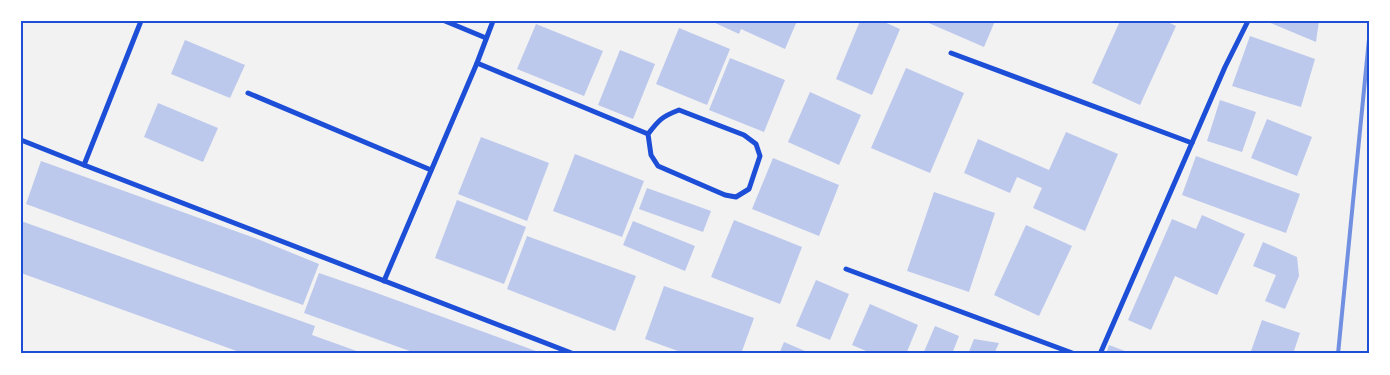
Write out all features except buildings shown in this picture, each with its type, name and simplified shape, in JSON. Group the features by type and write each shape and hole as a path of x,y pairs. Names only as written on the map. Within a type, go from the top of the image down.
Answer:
{"street":[{"path":"84,166 141,21"},
{"path":"445,21 486,38"},
{"path":"384,281 493,21"},
{"path":"1100,354 1192,143 1248,21"},
{"path":"951,53 1192,143"},
{"path":"477,63 648,134"},
{"path":"248,93 431,170"},
{"path":"679,110 744,135 756,144 760,156 749,188 736,197 726,195 658,166 651,155 648,134 659,120 679,110"},
{"path":"21,140 84,166 574,354"},
{"path":"846,270 1075,354"}],"railway":[{"path":"1338,354 1369,39"}]}
